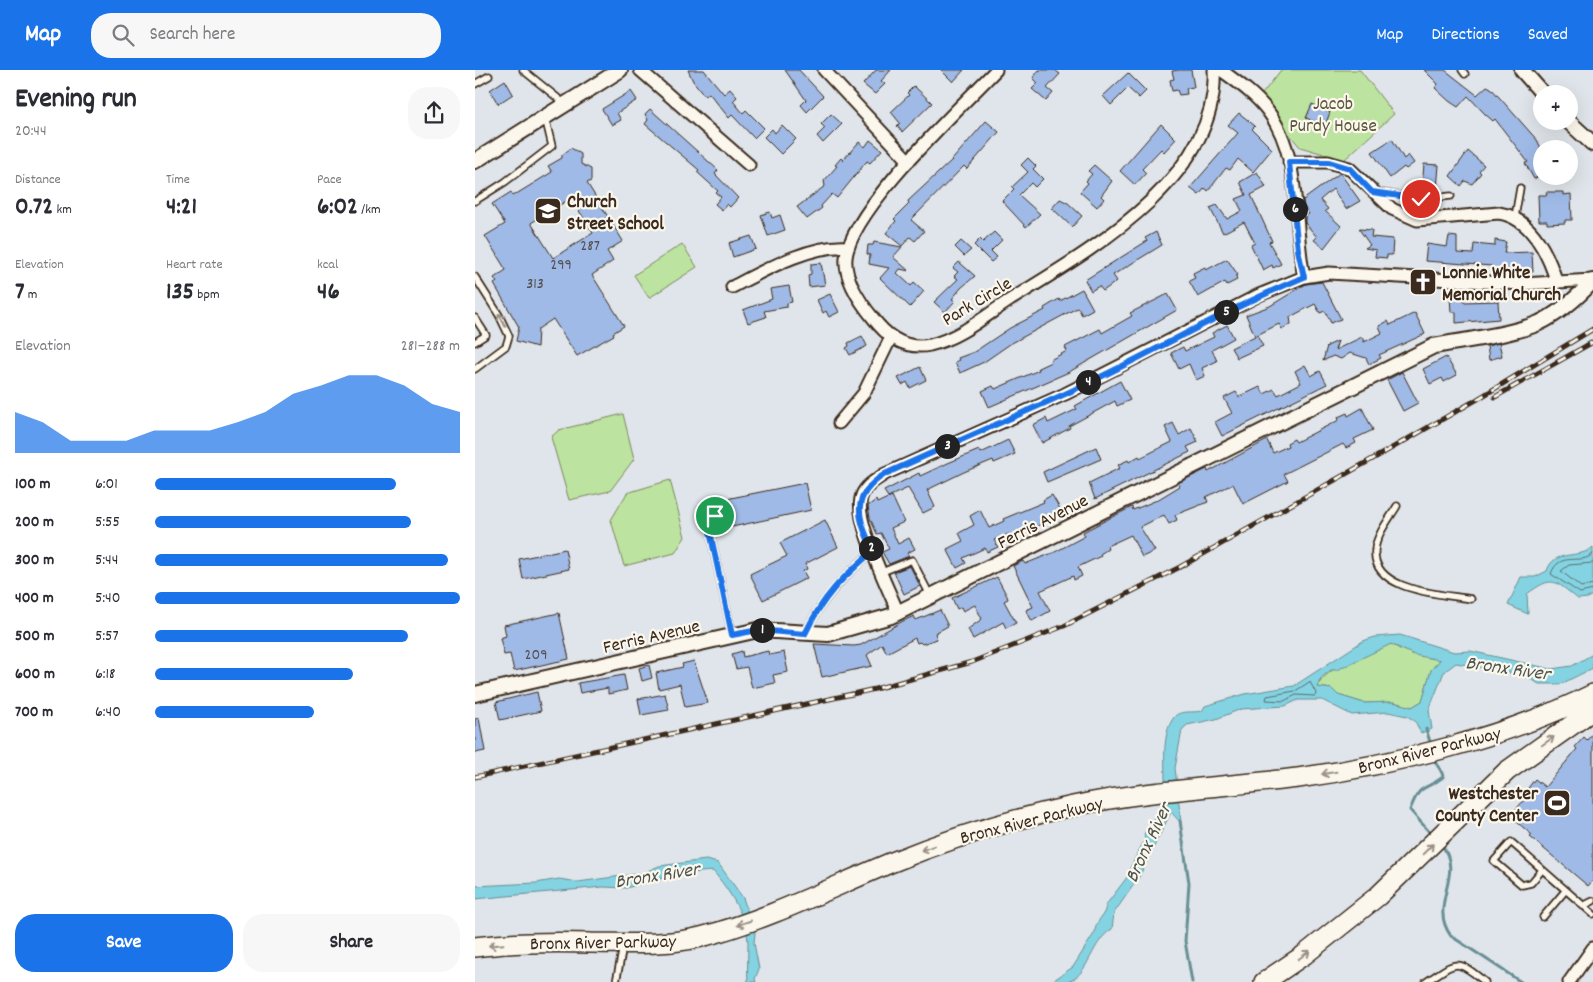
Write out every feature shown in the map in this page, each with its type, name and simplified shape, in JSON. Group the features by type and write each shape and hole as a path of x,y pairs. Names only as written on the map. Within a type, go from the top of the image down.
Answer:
{"highway":[{"name":"Bronx River Parkway","path":"475,947 532,943 672,942 718,932 769,914 893,862 963,836 1073,806 1145,794 1317,775 1391,761 1518,726 1593,694"},
{"name":"Bronx River Parkway","path":"1264,982 1312,949 1378,896 1507,771 1593,710"}],"street":[{"path":"475,161 620,70"},
{"path":"640,70 749,166"},
{"path":"824,70 909,160"},
{"name":"Park Circle","path":"996,70 909,160 855,228 848,247 845,260 847,272 858,299 881,329 897,342 916,346 931,344 956,336 1058,270 1128,222 1153,201 1175,175 1201,135 1215,90 1214,70"},
{"path":"1221,70 1250,93 1267,111 1282,135 1288,149 1298,250 1304,277"},
{"path":"1522,70 1535,85"},
{"path":"1578,130 1593,144"},
{"path":"1289,162 1329,162 1349,168 1392,209 1417,220 1499,212 1515,217 1527,227 1543,249 1550,261 1557,283"},
{"path":"732,287 764,271 815,251 835,246 848,247"},
{"path":"898,612 873,551 859,508 862,495 868,487 885,474 1065,394 1259,295 1304,277 1329,273 1523,284 1593,280"},
{"name":"Ferris Avenue","path":"475,694 758,630 805,634 838,633 898,612 1434,346 1524,328 1540,322 1571,302 1593,280"},
{"path":"839,423 864,393 891,337"},
{"path":"1569,982 1593,948"}],"lane":[{"path":"523,70 565,104"},
{"path":"475,84 489,76"},
{"path":"475,201 505,182 553,146 545,117"},
{"path":"1515,217 1520,188"},
{"path":"1372,192 1421,199 1451,196"},
{"path":"475,369 506,346 509,336 499,315 476,280"},
{"path":"475,318 486,335 475,342"},
{"path":"1397,506 1375,550 1377,562 1383,574 1402,586 1471,599"},
{"path":"725,514 715,516 709,527 732,635"},
{"path":"805,634 817,608 843,577 873,551"},
{"path":"882,572 912,560 931,597"},
{"path":"1542,870 1531,884 1522,885 1494,861 1511,842 1593,914"},
{"path":"1543,917 1565,891"},
{"path":"1583,906 1593,901"},
{"path":"616,982 623,943"},
{"path":"1426,982 1445,969 1458,964 1464,965 1485,982"}],"green space":[{"name":"Jacob Purdy House","path":"1281,70 1360,70 1394,114 1344,160 1300,147 1259,98"},
{"path":"682,244 697,267 649,298 634,275"},
{"path":"623,414 634,459 610,491 569,500 551,437 559,430"},
{"path":"670,480 685,537 675,553 624,566 611,520 627,493"},
{"path":"1391,644 1400,649 1440,660 1431,670 1422,701 1412,707 1393,702 1364,703 1338,695 1332,689 1317,687 1330,672 1349,660"}],"water":[{"path":"1593,547 1593,594 1588,598 1578,599 1558,584 1548,582 1527,594 1528,614 1508,605 1521,577 1535,577 1547,571 1555,559 1588,551"},
{"name":"Bronx River","path":"1400,635 1454,652 1470,651 1551,669 1572,666 1593,654 1593,668 1561,684 1539,684 1529,678 1506,672 1456,663 1444,672 1429,710 1432,729 1421,733 1415,721 1407,716 1388,712 1352,715 1322,700 1298,700 1285,706 1241,709 1216,719 1187,725 1182,730 1175,768 1181,823 1171,812 1139,877 1114,913 1112,929 1100,941 1082,971 1070,981 1051,982 1073,967 1095,932 1095,928 1106,909 1106,905 1128,876 1129,870 1145,839 1144,834 1161,809 1165,790 1165,745 1170,724 1175,716 1184,712 1202,711 1205,706 1245,694 1294,686 1363,641 1375,637","holes":["1391,644 1414,655 1440,660 1431,670 1422,701 1412,707 1393,702 1364,703 1338,695 1332,689 1317,687 1321,678 1331,670 1337,670"]},
{"name":"Bronx River","path":"706,860 718,863 743,898 755,933 754,943 759,969 755,979 756,982 748,982 747,933 741,914 731,895 713,871 678,874 626,888 603,887 475,899 475,886 536,883 559,879 578,882 643,873 659,866"}],"building":[{"path":"688,70 704,70 724,94 730,89 737,97 733,101 743,113 746,110 764,128 754,138 732,115 729,118 709,93 705,96 693,81"},
{"path":"785,70 799,70 823,96 807,112 801,105 806,100"},
{"path":"876,70 891,70 881,81 885,84 875,94 863,84"},
{"path":"941,70 964,70 953,82"},
{"path":"1039,70 1055,70 1060,74 1047,88 1053,93 1046,101 1032,89 1038,83 1033,78"},
{"path":"1191,70 1194,87 1186,88 1187,94 1179,95 1177,90 1172,91 1170,80 1174,79 1172,71"},
{"path":"1424,70 1445,70 1477,95 1487,86 1491,88 1537,140 1533,140 1533,177 1525,163 1528,162 1495,119 1493,121 1468,96 1458,107 1435,88 1438,84"},
{"path":"1128,73 1146,91 1139,98 1128,88 1111,105 1103,96"},
{"path":"505,80 513,94 498,104 490,90"},
{"path":"914,86 932,103 902,132 897,126 900,123 891,112 909,95 907,93"},
{"path":"631,91 637,100 617,113 621,120 612,125 602,109"},
{"path":"1312,104 1330,112 1325,126 1306,118"},
{"path":"650,109 718,170 715,174 738,198 730,207 727,204 722,210 715,204 721,197 716,193 718,191 697,172 699,170 645,124 648,120 645,114"},
{"path":"1239,113 1255,126 1252,129 1272,149 1253,172 1238,159 1230,170 1226,168 1208,191 1205,188 1199,195 1190,188 1238,133 1228,125"},
{"path":"831,114 842,124 823,143 817,136 825,128 821,124"},
{"path":"986,121 999,132 967,169 964,166 911,220 924,231 915,241 910,237 902,246 886,233 896,221 894,219 909,204 908,201 952,160"},
{"path":"1161,124 1176,139 1164,152 1161,149 1142,169 1146,173 1135,185 1120,171"},
{"path":"782,125 796,139 781,154 764,137 772,129 775,133"},
{"path":"1392,139 1404,159 1408,155 1414,163 1406,169 1404,167 1390,178 1372,152"},
{"path":"870,140 882,150 870,163 867,161 837,198 832,194 821,206 822,208 807,219 797,207 825,186 824,181 837,166 835,165 841,158 843,160 859,142 865,147"},
{"path":"571,148 581,154 581,164 591,169 591,181 587,183 623,241 607,251 613,261 592,275 624,326 613,333 614,335 577,356 553,319 538,329 537,347 516,341 519,327 494,284 497,282 494,278 506,270 485,236 505,224 492,204 511,192 513,196 552,172 548,166 562,158 562,155","holes":["571,198 593,233 553,258 531,223"]},
{"path":"1468,151 1484,165 1479,171 1481,173 1472,184 1465,181 1461,186 1450,176"},
{"path":"1028,158 1036,166 1033,169 1043,179 1035,187 1031,183 1019,195 1040,214 1026,227 1002,201 1014,189 1012,187 1028,172 1021,165"},
{"path":"1424,164 1439,165 1437,190 1422,188"},
{"path":"1094,165 1112,181 1101,196 1104,199 1097,207 1080,192 1088,183 1086,181 1092,174 1088,171"},
{"path":"1257,172 1266,187 1251,195 1272,241 1269,242 1281,264 1273,268 1272,265 1263,270 1251,245 1255,243 1244,222 1223,233 1210,208 1217,205 1227,219 1242,211 1236,199 1246,195 1240,182"},
{"path":"1340,173 1360,201 1346,209 1333,189 1320,200 1328,209 1325,211 1341,226 1324,248 1314,240 1317,237 1305,223 1305,217 1309,214 1304,207 1303,200"},
{"path":"1546,192 1563,192 1563,195 1571,194 1572,220 1565,220 1565,223 1547,224 1547,221 1539,221 1538,195 1547,195"},
{"path":"1060,199 1068,203 1082,216 1072,227 1052,208"},
{"path":"770,212 772,218 780,215 785,230 768,236 761,215"},
{"path":"1359,229 1372,230 1371,237 1393,239 1392,255 1387,255 1387,258 1375,257 1376,250 1365,248 1370,245"},
{"path":"994,232 1002,240 991,251 997,257 991,262 974,245 980,239 983,242"},
{"path":"1156,232 1162,245 1113,275 1117,281 1103,291 1099,286 1091,291 1085,280 1147,241 1145,238"},
{"path":"751,236 756,249 733,257 729,243"},
{"path":"1449,236 1457,237 1457,253 1473,254 1474,244 1495,246 1495,240 1506,242 1504,253 1532,252 1533,272 1511,273 1491,270 1492,266 1425,261 1427,244 1447,247"},
{"path":"961,241 971,250 964,256 955,247"},
{"path":"874,242 902,247 893,257 909,271 900,269 897,273 911,286 914,282 924,291 910,307 880,278 889,268 869,264 868,245 873,245"},
{"path":"1227,259 1238,275 1236,276 1237,280 1227,285 1225,282 1198,297 1189,281 1195,278 1193,273 1205,267 1206,270"},
{"path":"959,262 975,276 961,288 952,299 955,301 945,312 934,302 958,279 954,276 958,272 953,268"},
{"path":"821,263 825,285 809,287 808,275 811,274 811,264"},
{"path":"1322,282 1341,319 1331,323 1325,311 1320,313 1315,304 1290,317 1291,324 1282,329 1279,324 1255,336 1246,315 1270,306 1306,284"},
{"path":"789,286 792,302 787,303 787,307 764,311 766,317 748,323 743,310 772,299 770,289"},
{"path":"1082,289 1093,309 1082,315 1078,308 1075,309 1010,344 984,362 960,373 955,362 959,360 958,358 974,352 1010,328 1045,310 1044,308 1059,299 1060,301"},
{"path":"830,294 839,312 829,317 826,311 823,313 817,300"},
{"path":"1168,294 1177,310 1069,372 989,407 982,391 993,386 995,389 1039,370 1038,368 1067,351 1065,347 1100,329 1102,333 1132,316 1130,313"},
{"path":"1450,297 1464,297 1464,302 1498,301 1499,319 1456,323 1456,312 1451,312"},
{"path":"1415,313 1425,334 1379,355 1381,358 1369,364 1366,358 1350,353 1341,359 1333,356 1323,361 1327,346 1338,341 1335,350 1362,337 1364,342 1382,333 1379,326 1388,321 1390,325"},
{"path":"1227,325 1234,338 1212,350 1217,361 1202,368 1205,376 1196,380 1189,364 1179,369 1171,353 1183,347 1185,351 1214,337 1212,333"},
{"path":"1257,335 1263,346 1237,358 1231,348"},
{"path":"862,336 867,346 850,355 846,348 849,346 848,343"},
{"path":"1499,343 1502,356 1489,360 1487,346"},
{"path":"1446,357 1457,375 1444,382 1442,378 1430,384 1423,369"},
{"path":"1305,365 1311,376 1320,371 1327,384 1222,436 1215,422 1232,413 1224,398 1236,392 1239,397 1260,387 1264,394 1274,389 1278,395 1301,383 1295,371"},
{"path":"920,367 926,380 910,388 907,382 902,385 898,378"},
{"path":"1402,372 1418,403 1403,411 1387,380"},
{"path":"1120,381 1130,400 1117,406 1115,401 1042,443 1033,425 1046,418 1048,423 1077,409 1075,406"},
{"path":"1362,408 1373,430 1354,439 1356,443 1346,448 1343,444 1284,474 1288,481 1243,504 1233,484 1206,497 1208,502 1175,515 1177,520 1169,524 1164,515 1140,527 1155,551 1142,557 1131,535 1107,546 1108,549 1100,554 1101,556 1078,567 1082,576 1074,580 1073,576 1040,591 1050,611 1032,621 1026,610 1033,607 1013,566 1023,561 1025,564 1055,552 1085,536 1083,532 1132,507 1133,510 1157,500 1180,486 1178,483 1207,469 1208,472 1267,440 1273,453 1288,446 1287,443 1294,439 1296,442 1339,420 1338,417 1347,413 1348,416"},
{"path":"1173,423 1179,435 1191,428 1198,442 1187,447 1190,452 1095,499 1089,483 1120,468 1118,465 1128,460 1129,462 1139,456 1140,458 1172,442 1165,427"},
{"path":"1008,440 1015,454 994,463 993,460 927,490 935,507 923,513 908,488 888,497 884,491 919,473 920,476 979,450 981,453"},
{"path":"1096,447 1101,459 1047,482 1043,472"},
{"path":"805,483 811,510 732,527 726,499"},
{"path":"1052,495 1063,514 1031,529 1030,527 1010,536 1009,534 994,540 998,547 987,552 985,548 963,558 966,563 957,568 947,549 963,541 959,533 974,525 970,516 980,510 989,528 1004,521 1003,519 1044,502 1043,500"},
{"path":"892,496 904,522 891,528 898,544 909,538 915,549 907,553 909,556 889,564 882,552 889,549 881,533 877,534 870,518 868,506 876,500 877,503"},
{"path":"825,520 838,547 805,564 807,569 803,571 807,578 763,600 750,574 787,556 780,543"},
{"path":"565,549 569,569 523,579 519,559"},
{"path":"910,566 920,586 904,594 894,572"},
{"path":"997,577 1008,599 1004,601 1016,623 1006,628 1003,622 973,639 968,629 982,619 975,605 963,611 961,607 957,609 952,598"},
{"path":"940,610 948,626 935,633 937,639 922,644 920,642 917,643 915,638 887,653 882,644 867,655 872,666 822,677 814,644 861,645 914,616 916,620"},
{"path":"559,613 569,659 514,671 510,654 504,655 500,638 506,636 504,625"},
{"path":"742,651 743,657 768,651 769,655 784,652 788,672 773,675 775,683 752,688 747,667 736,669 732,654"},
{"path":"694,661 708,703 685,707 680,684 659,689 656,673 683,667 682,664"},
{"path":"649,665 652,678 642,681 639,668"},
{"path":"624,675 627,690 608,694 608,688 580,693 578,683"},
{"path":"537,692 541,711 500,720 496,702"},
{"path":"665,694 669,710 641,715 638,699"},
{"path":"479,718 485,751 475,753 475,719"},
{"name":"Westchester County Center","path":"1593,733 1593,880 1588,886 1530,837 1532,835 1510,816 1532,791 1528,788 1535,779 1545,787 1577,749 1575,747 1584,737 1587,740"}],"waterway":[{"path":"1426,729 1431,745"},
{"path":"1432,835 1410,810 1420,791 1443,777 1434,756"},
{"name":"Bronx River","path":"1180,821 1189,883 1185,941 1192,982"},
{"path":"1441,844 1448,856 1450,867 1443,912 1445,924 1451,936 1521,982"}],"railway":[{"path":"475,777 875,689 972,662 1064,626 1180,567 1385,452 1476,400 1593,329"},
{"path":"1495,397 1593,342"}],"place":[{"name":"Church Street School","path":"548,211"},
{"name":"Lonnie White Memorial Church","path":"1423,282"},
{"name":"Westchester County Center","path":"1557,803"}],"route":[{"path":"715,516 709,527 732,635 758,630 805,634 817,608 843,577 873,551 866,535 859,508 862,495 871,483 885,474 996,423 1065,394 1259,295 1304,277 1298,250 1289,162 1329,162 1349,168 1372,192 1421,199"}]}
